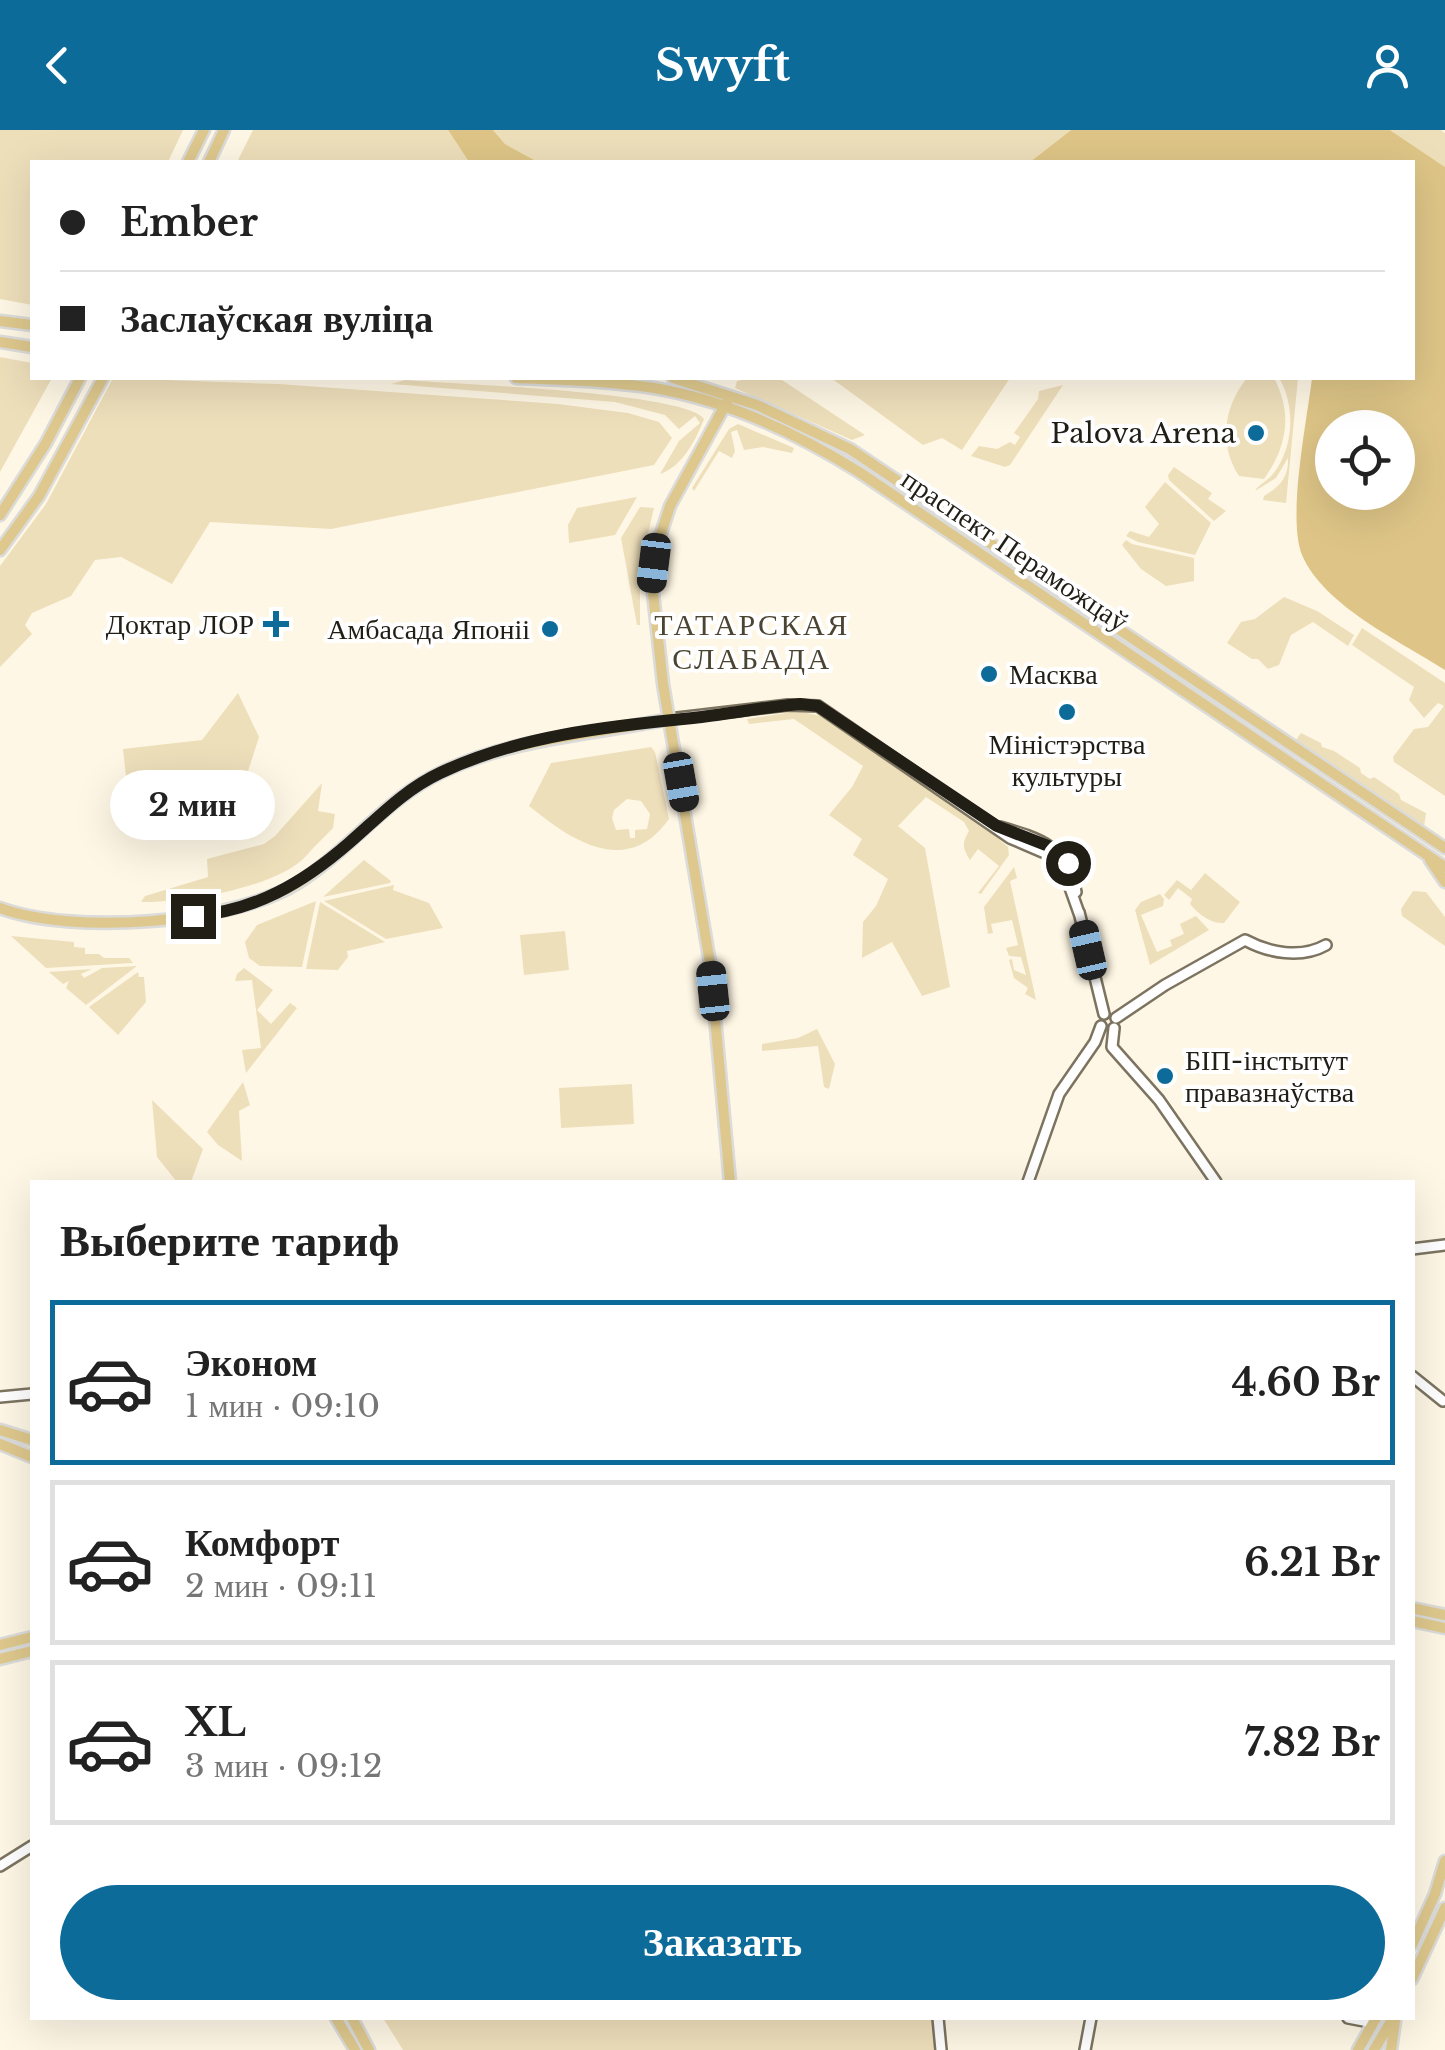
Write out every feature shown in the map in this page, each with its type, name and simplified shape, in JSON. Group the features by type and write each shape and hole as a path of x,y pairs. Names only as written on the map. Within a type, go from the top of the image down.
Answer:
{"main road":[{"path":"189,160 204,130"},
{"path":"209,160 224,130"},
{"path":"0,321 30,325"},
{"path":"0,342 30,348"},
{"path":"0,515 46,443 79,380"},
{"path":"0,550 40,496 102,380"},
{"name":"праспект Пераможцаў","path":"544,380 656,388 728,400 840,460 1445,867"},
{"name":"праспект Пераможцаў","path":"677,380 796,422 850,449 1238,712 1445,846"},
{"path":"728,400 677,490 654,563 652,606 706,932 730,1180"},
{"path":"0,908 83,924 234,911 296,884 398,798 459,764 543,739 669,719"},
{"path":"1424,851 1445,882"},
{"path":"0,1430 30,1439"},
{"path":"0,1444 30,1456"},
{"path":"1415,1609 1445,1615"},
{"path":"1415,1622 1445,1628"},
{"path":"0,1645 30,1638"},
{"path":"0,1659 30,1652"},
{"path":"1415,1939 1445,1861"},
{"path":"1415,1907 1444,1913 1415,1973"},
{"path":"337,2020 355,2050"},
{"path":"353,2020 369,2050"},
{"path":"1358,2050 1375,2020"},
{"path":"1374,2050 1393,2020"},
{"path":"1391,2050 1394,2020"}],"street":[{"path":"669,719 800,704 818,706 997,826 1060,852 1071,870 1104,1014 1093,1046 1059,1094 1029,1180"},
{"path":"1101,1026 1108,1030 1165,985 1245,940 1280,952 1317,950 1326,945"},
{"path":"1104,1014 1112,1014 1115,1023 1112,1047"},
{"path":"1093,1046 1100,1043 1112,1047 1159,1100 1215,1180"},
{"path":"1415,1249 1445,1245"},
{"path":"1415,1378 1443,1401"},
{"path":"0,1397 30,1394"},
{"path":"0,1866 30,1847"},
{"path":"938,2020 941,2050"},
{"path":"1085,2050 1091,2020"}],"shaded area":[{"path":"0,130 183,130 169,160 30,160 30,305 0,299"},
{"path":"253,130 448,130 468,160 238,160"},
{"path":"448,130 493,130 505,144 534,160 468,160"},
{"path":"493,130 1071,130 1033,160 534,160 505,144"},
{"path":"1071,130 1390,130 1445,167 1445,670 1365,621 1327,590 1302,555 1297,518 1312,380 1415,380 1415,160 1033,160"},
{"path":"1390,130 1441,130 1445,133 1445,167"},
{"path":"0,357 30,363 30,380 51,380 0,472"},
{"path":"112,380 278,384 558,404 628,413 659,422 672,438 654,465 331,529 210,522 172,584 121,557 95,560 71,596 32,613 25,625 32,634 0,667 0,566 46,504"},
{"path":"405,380 613,396 688,410 704,419 681,459 660,474 679,441 700,423 695,416 679,429 665,415 615,402 391,384"},
{"path":"782,380 865,435 852,440 735,388 737,381"},
{"path":"834,380 1009,380 962,450 942,438 923,445"},
{"name":"Palova Arena","path":"1246,380 1275,380 1284,404 1282,442 1264,479 1239,476 1228,451 1226,426"},
{"path":"1280,380 1298,380 1286,503 1263,500 1282,480 1288,458 1276,478 1255,491 1272,475 1285,453 1290,414"},
{"path":"1063,385 1010,465 1005,467 971,456 979,446 997,449 1010,442 1015,445 1020,437 1014,433 1038,399 1039,391"},
{"path":"738,424 794,448 792,453 763,447 744,450 737,430 731,432 735,451 732,458 719,451 694,491 692,488 729,429"},
{"path":"1174,467 1212,493 1208,499 1226,511 1214,521 1169,480"},
{"path":"1165,482 1211,523 1195,555 1126,536 1130,531 1149,537 1159,524 1145,507"},
{"path":"637,497 615,535 569,543 568,525 577,508"},
{"path":"640,507 654,508 640,568 637,625 621,538"},
{"path":"1126,540 1194,558 1194,581 1166,586 1141,569 1122,545"},
{"path":"1284,597 1317,611 1354,635 1348,646 1313,622 1291,635 1279,665 1268,669 1258,659 1227,643 1241,622 1255,619"},
{"path":"1362,628 1445,683 1445,796 1394,762 1393,757 1414,729 1428,727 1444,706 1438,703 1424,718 1409,700 1414,687 1352,645"},
{"path":"238,693 259,737 243,787 153,800 126,777 123,749 202,740"},
{"path":"798,711 821,716 1008,847 1009,855 981,894 978,893 999,866 978,849 970,860 964,848 969,831 964,822 926,797 898,826 925,848 950,987 922,996 892,942 862,958 863,922 876,906 888,879 853,855 862,839 829,815 863,766 794,719 749,724 747,719"},
{"path":"1301,733 1426,813 1424,827 1296,740"},
{"path":"651,747 669,819 653,837 635,847 599,848 581,841 529,806 551,763","holes":["627,799 641,801 650,814 647,829 635,830 635,838 630,838 629,829 616,830 614,810"]},
{"path":"322,783 318,811 335,814 333,828 293,867 229,891 141,902 145,896 208,877 207,859 264,844"},
{"path":"364,860 390,883 323,897"},
{"path":"1014,867 1017,878 1010,881 1036,1000 1025,994 1028,988 1014,978 1009,960 1012,959 1014,970 1026,975 1021,957 1009,956 1006,948 1018,945 1012,920 991,924 993,933 988,934 984,907"},
{"path":"1205,873 1240,902 1224,923 1201,915 1190,904 1192,899 1178,888 1169,900 1164,895 1177,880 1191,890"},
{"path":"394,885 393,890 429,903 443,928 386,939 324,901"},
{"path":"1413,891 1426,892 1445,917 1445,946 1402,916 1401,909"},
{"path":"1160,894 1163,906 1141,915 1157,952 1172,946 1170,940 1184,934 1180,924 1196,916 1209,930 1150,965 1135,910 1141,902"},
{"path":"316,901 302,967 260,966 249,958 245,942 257,925"},
{"path":"320,902 385,942 347,951 348,957 338,970 306,969"},
{"path":"565,931 569,970 524,975 520,935"},
{"path":"11,936 74,942 74,947 85,948 85,954 129,958 133,963 46,968"},
{"path":"137,966 86,1005 66,988 69,981 63,984 49,972 92,969 81,974 84,978 102,968"},
{"path":"244,968 273,990 257,1010 271,1024 290,1003 297,1008 246,1073 242,1050 261,1048 252,980 235,981"},
{"path":"138,972 139,977 144,977 146,1002 118,1035 89,1007"},
{"path":"817,1029 835,1064 829,1089 824,1087 818,1046 762,1051 762,1044 798,1038"},
{"path":"243,1082 250,1105 239,1111 242,1161 207,1132"},
{"path":"632,1084 634,1124 561,1128 559,1088"},
{"path":"152,1100 203,1149 192,1180 175,1180 157,1157"},
{"path":"384,2020 934,2020 937,2050 403,2050"}],"place":[{"name":"Palova Arena","path":"1256,433"},
{"name":"Доктар ЛОР","path":"276,624"},
{"name":"Амбасада Японіі","path":"550,629"},
{"name":"Масква","path":"989,674"},
{"name":"Міністэрства культуры","path":"1067,712"},
{"name":"БІП-інстытут правазнаўства","path":"1165,1076"}],"district":[{"name":"ТАТАРСКАЯ СЛАБАДА","path":"752,642"}],"route":[{"path":"193,916 234,911 296,884 398,798 459,764 543,739 800,704 818,706 973,811 997,826 1056,849 1068,863"}]}
